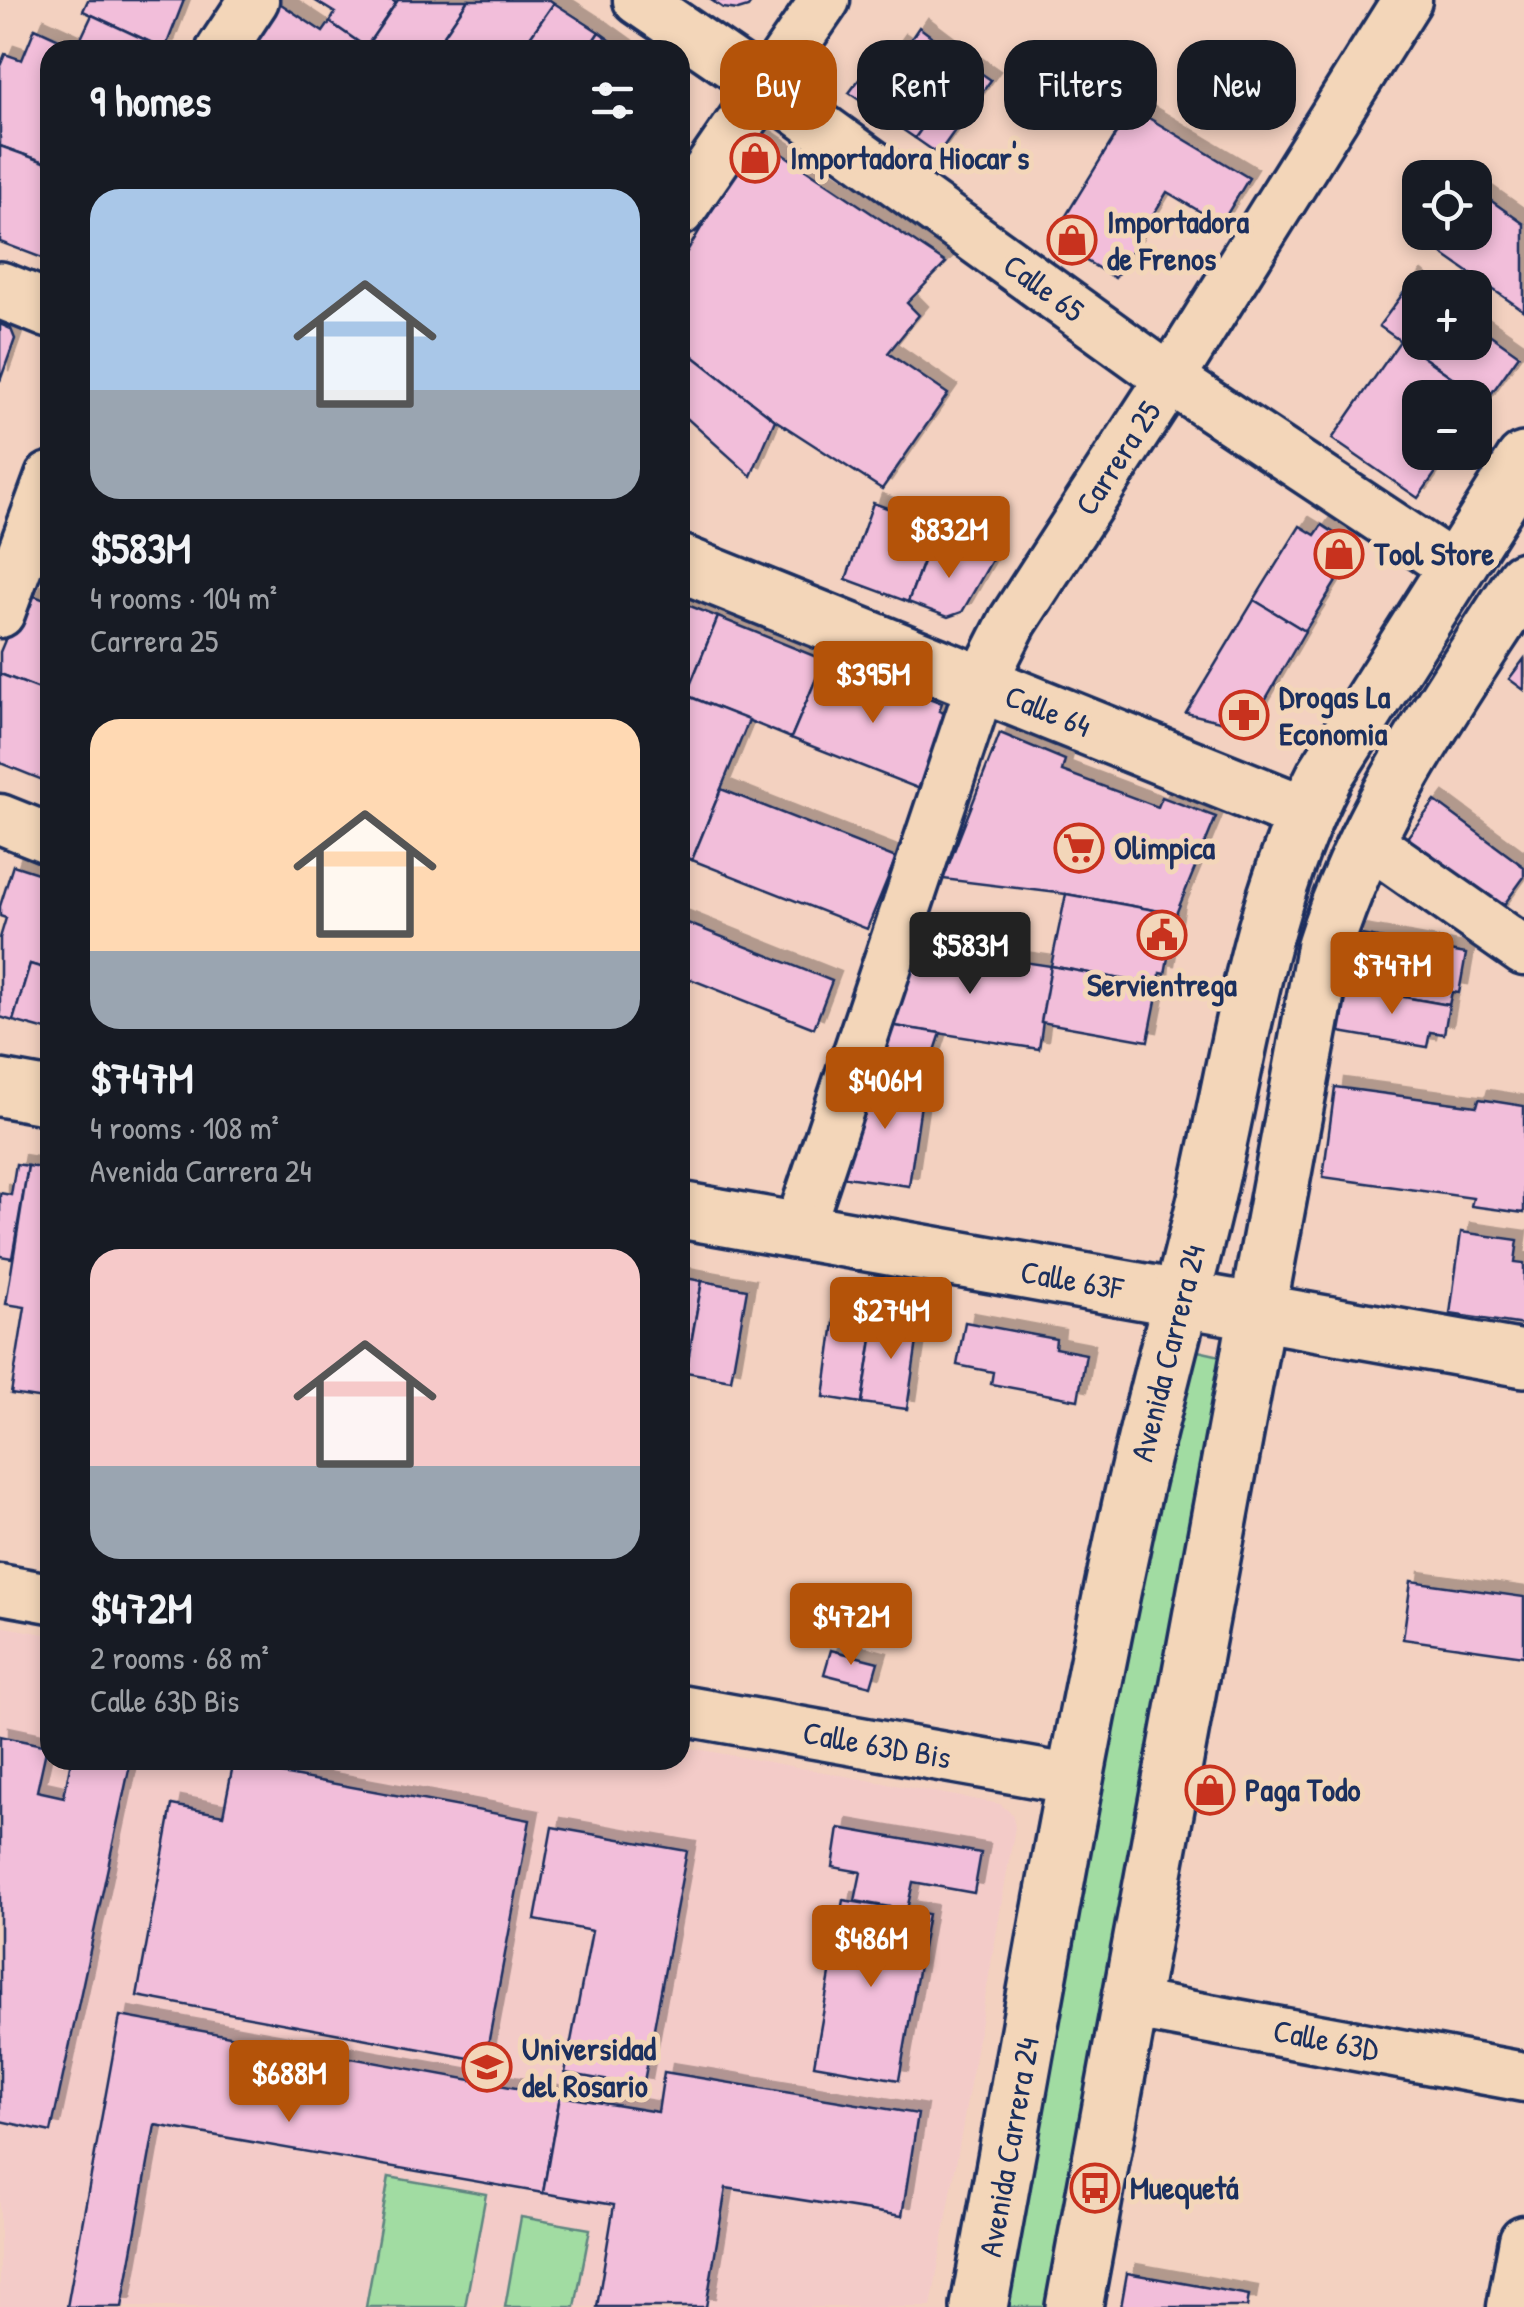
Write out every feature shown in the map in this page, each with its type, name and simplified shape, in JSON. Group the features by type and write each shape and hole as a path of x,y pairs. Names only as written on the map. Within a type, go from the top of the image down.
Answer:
{"main road":[{"path":"0,290 40,306"},
{"name":"Avenida Carrera 24","path":"979,2307 1122,1541 1259,952 1305,814 1346,739 1524,461"},
{"name":"Calle 64","path":"690,567 1305,814"},
{"path":"1074,2307 1312,997 1341,894 1364,839 1524,580"},
{"path":"0,1088 40,1096"},
{"name":"Calle 63F","path":"690,1212 1524,1359"}],"street":[{"path":"228,40 254,0"},
{"name":"Calle 65","path":"638,0 720,56"},
{"path":"798,40 825,0"},
{"name":"Carrera 25","path":"798,1232 981,684 1013,621 1408,0"},
{"path":"690,197 736,130"},
{"name":"Calle 65","path":"825,130 1170,379 1455,568"},
{"path":"0,614 40,504"},
{"path":"0,820 40,835"},
{"path":"1364,839 1524,951"},
{"path":"0,1589 40,1596"},
{"name":"Calle 63D Bis","path":"690,1712 1075,1780"},
{"name":"Calle 63D","path":"1128,2004 1524,2077"},
{"path":"1512,2307 1524,2240"}],"shaded area":[{"name":"Universidad del Rosario","path":"0,1626 40,1633 40,1770 690,1770 690,1748 1000,1804 1012,1814 1015,1827 931,2307 0,2307"}],"green space":[{"path":"1189,1349 1225,1357 1191,1510 1054,2307 1000,2307 1039,2085"},
{"path":"389,2177 486,2194 465,2307 366,2307"},
{"path":"521,2217 590,2229 575,2307 505,2307"}],"building":[{"path":"88,0 184,0 168,40 146,40 83,11"},
{"path":"275,0 323,32 330,22 356,40 245,40"},
{"path":"314,0 396,3 371,40 356,40 330,22 335,13"},
{"path":"398,0 468,0 441,40 371,40"},
{"path":"468,0 554,3 528,40 441,40"},
{"path":"711,0 753,0 748,7 738,10 723,8"},
{"path":"554,3 599,32 594,40 528,40"},
{"path":"92,15 146,40 80,40"},
{"path":"919,27 936,40 910,40"},
{"path":"35,28 61,40 40,40 40,160 0,146 0,66 5,54 22,60"},
{"path":"599,32 610,40 594,40"},
{"path":"857,82 857,98 849,93"},
{"path":"1157,123 1249,178 1221,224 1167,192 1115,278 1051,240 1118,130 1157,130"},
{"path":"903,130 921,130 915,138"},
{"path":"921,130 955,130 938,154 915,138"},
{"path":"756,136 946,263 907,303 919,315 888,353 948,394 882,489 775,420 690,354 690,246"},
{"path":"0,146 40,160 40,257 0,242"},
{"path":"1492,201 1524,224 1524,311 1492,289 1492,270 1465,270 1436,250 1492,250"},
{"path":"1402,295 1402,342 1379,326"},
{"path":"0,324 11,329 15,339 0,381"},
{"path":"1492,336 1519,355 1492,393 1492,380 1456,380 1428,360 1492,360"},
{"path":"1400,341 1402,360 1427,360 1456,380 1402,380 1402,470 1437,470 1418,498 1332,439"},
{"path":"690,354 775,420 751,476 690,421"},
{"path":"873,503 936,525 908,602 846,579"},
{"path":"1322,525 1339,536 1347,564 1305,631 1254,600 1300,526 1315,535"},
{"path":"961,542 992,560 962,612 948,617 908,602 927,551 951,559"},
{"path":"32,595 40,598 40,689 0,674 0,652 15,616 23,619"},
{"path":"1254,600 1305,631 1249,728 1186,713"},
{"path":"690,606 718,617 690,685"},
{"path":"718,617 824,660 791,738 690,697 690,685"},
{"path":"1524,659 1524,690 1509,679"},
{"path":"822,665 874,685 877,678 942,703 939,711 949,715 925,791 791,738"},
{"path":"0,674 40,689 40,779 0,763"},
{"path":"690,697 749,720 690,859"},
{"name":"Olimpica","path":"1000,733 1065,760 1062,771 1158,807 1162,797 1216,817 1176,914 1066,894 943,879"},
{"path":"721,789 896,858 867,929 692,860"},
{"path":"1435,801 1524,867 1524,877 1498,913 1403,843"},
{"path":"13,865 40,874 40,967 30,964 13,1021 0,1017 0,938 6,918 0,916"},
{"path":"1066,894 1176,914 1165,974 1160,973 1159,986 1051,966"},
{"path":"690,924 832,981 814,1028 690,979"},
{"path":"1356,934 1466,954 1459,993 1452,992 1449,1005 1348,987"},
{"path":"908,945 1051,966 1039,1049 882,1024"},
{"path":"30,964 40,967 40,1028 13,1021"},
{"path":"1051,966 1159,986 1148,1041 1041,1022"},
{"path":"1348,987 1449,1005 1444,1034 1430,1032 1427,1047 1340,1032"},
{"path":"882,1024 941,1033 924,1084 868,1075"},
{"path":"868,1075 924,1084 909,1186 839,1176"},
{"path":"1335,1087 1477,1106 1479,1099 1524,1106 1524,1213 1471,1206 1473,1198 1323,1177"},
{"path":"16,1164 28,1166 12,1258 0,1256 0,1193 11,1195"},
{"path":"28,1166 40,1168 40,1398 11,1394 25,1307 6,1304"},
{"path":"1461,1232 1518,1240 1515,1262 1524,1263 1524,1325 1450,1314"},
{"path":"690,1279 702,1281 690,1349"},
{"path":"702,1281 747,1289 731,1380 690,1373 690,1349"},
{"path":"836,1307 876,1314 862,1403 824,1397"},
{"path":"876,1314 920,1321 907,1409 862,1403"},
{"path":"965,1322 1056,1339 1055,1348 1086,1354 1078,1400 991,1384 993,1372 957,1365"},
{"path":"1411,1581 1524,1597 1524,1656 1403,1639"},
{"path":"831,1650 878,1662 871,1686 824,1674"},
{"path":"0,1736 40,1745 42,1770 37,1791 64,1797 69,1770 129,1770 51,2132 0,2121"},
{"path":"232,1770 260,1770 530,1820 485,2061 137,1996 172,1805 223,1815"},
{"path":"552,1827 687,1851 643,2087 565,2073 592,1931 535,1920"},
{"path":"839,1828 981,1853 974,1893 913,1882 907,1910 855,1901 861,1872 833,1867"},
{"path":"843,1900 928,1914 899,2080 814,2065"},
{"path":"120,2016 560,2096 543,2193 155,2125 122,2307 67,2307"},
{"path":"664,2072 918,2114 902,2216 726,2188 706,2307 597,2307 614,2205 543,2193 560,2096 658,2112"},
{"path":"1127,2273 1249,2295 1247,2307 1121,2307"}],"place":[{"name":"Importadora Hiocar's","path":"755,158"},
{"name":"Importadora de Frenos","path":"1072,240"},
{"name":"Tool Store","path":"1339,554"},
{"name":"Drogas La Economia","path":"1244,715"},
{"name":"Olimpica","path":"1079,848"},
{"name":"Servientrega","path":"1162,935"},
{"name":"Paga Todo","path":"1210,1790"},
{"name":"Universidad del Rosario","path":"487,2067"},
{"name":"Muequetá","path":"1095,2188"}]}
